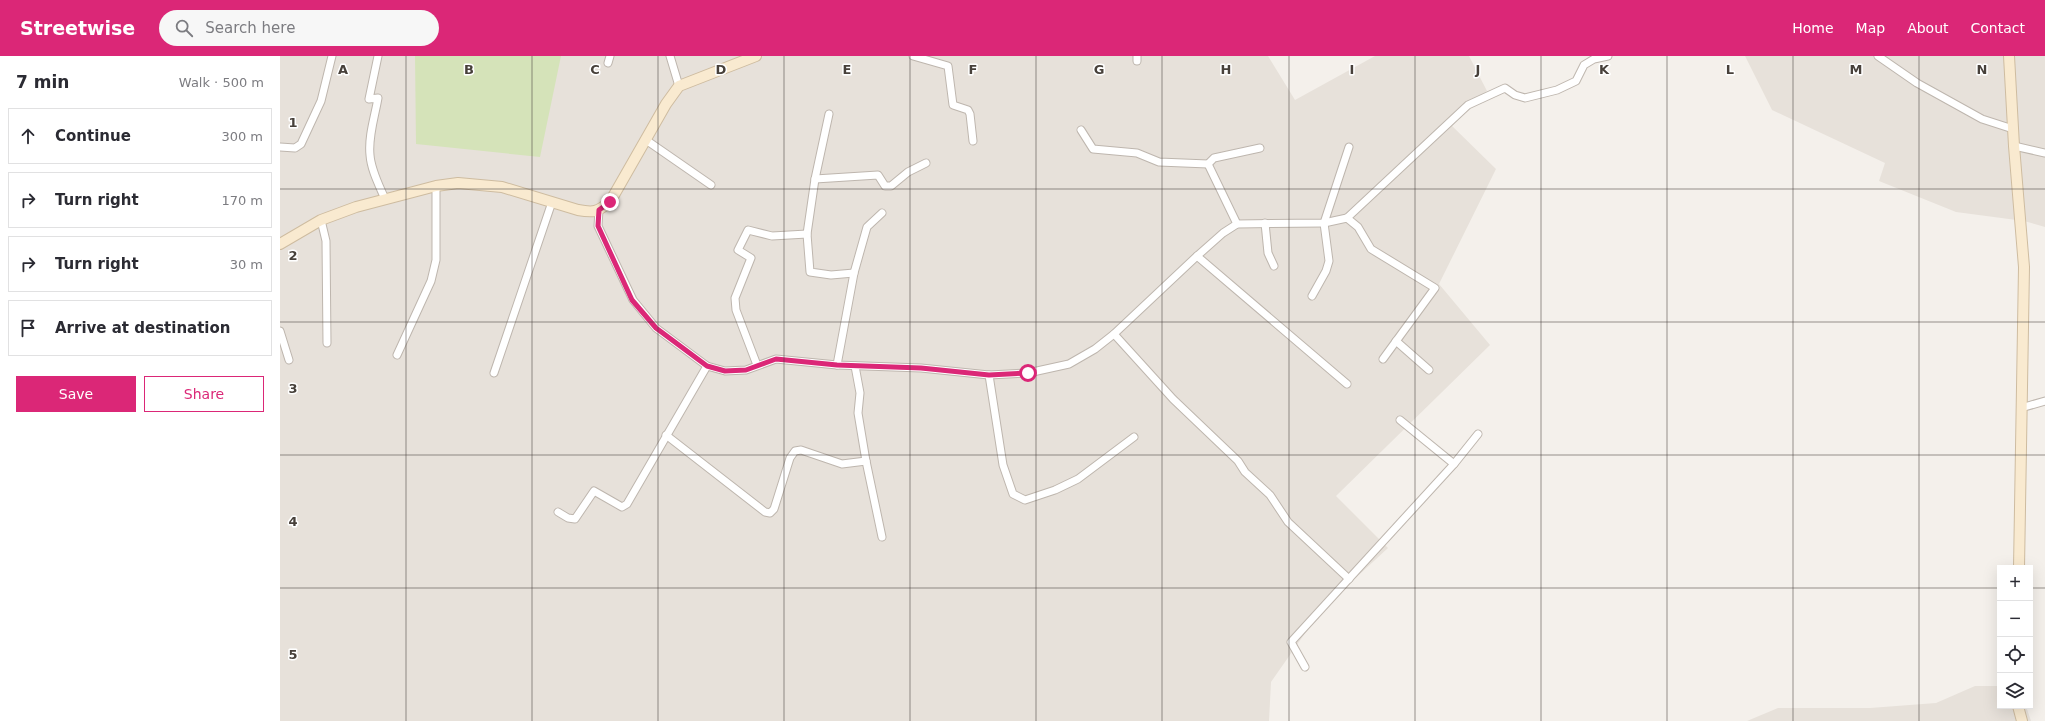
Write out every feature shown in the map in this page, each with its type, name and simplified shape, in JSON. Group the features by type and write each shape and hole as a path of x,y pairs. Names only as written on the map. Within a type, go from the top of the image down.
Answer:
{"street":[{"path":"280,147 295,148 301,144 321,101 332,56"},
{"path":"378,56 369,99 378,98 371,133 370,154 372,168 385,199"},
{"path":"670,56 679,86"},
{"path":"280,244 320,220 356,207 436,186 458,183 502,187 590,212 599,210 610,202 666,104 679,86 756,56"},
{"path":"913,56 948,66 953,104 968,110 970,114 973,141"},
{"path":"599,210 598,226 632,300 656,328 707,366 725,371 746,370 776,359 837,365 921,368 989,375 1028,373 1070,364 1095,349 1114,334 1223,233 1237,224 1324,223 1347,218 1468,105 1505,88 1515,95 1525,98 1557,90 1576,81 1584,65 1594,59 1608,56"},
{"path":"1878,56 1917,83 1982,119 2013,129"},
{"path":"2010,56 2014,146 2024,267 2019,565"},
{"path":"829,114 815,179 807,234 810,272 831,275 854,273"},
{"path":"1081,130 1093,148 1137,153 1160,162 1208,164 1214,158 1260,148"},
{"path":"646,140 711,186"},
{"path":"2014,146 2045,153"},
{"path":"1312,296 1326,271 1329,261 1324,223 1350,148"},
{"path":"815,179 878,175 885,186 891,186 908,172 926,163"},
{"path":"1208,164 1237,224"},
{"path":"397,355 431,280 436,260 436,186"},
{"path":"494,373 552,202"},
{"path":"837,365 854,273 867,227 882,213"},
{"path":"1347,218 1358,227 1371,249 1435,288 1383,359"},
{"path":"320,220 326,241 327,343"},
{"path":"1264,223 1268,253 1274,266"},
{"path":"757,365 736,310 735,298 751,258 738,250 748,230 772,236 807,234"},
{"path":"1197,256 1347,384"},
{"path":"280,331 289,360"},
{"path":"1114,334 1173,399 1238,461 1245,472 1270,496 1288,522 1349,579"},
{"path":"1396,341 1430,370"},
{"path":"558,512 568,518 575,519 594,491 622,507 627,504 707,366"},
{"path":"855,366 860,393 858,413 882,538"},
{"path":"989,375 1003,465 1013,494 1025,500 1055,490 1078,480 1134,437"},
{"path":"2021,408 2045,401"},
{"path":"1400,420 1454,464"},
{"path":"1305,667 1292,642 1454,464 1478,434"},
{"path":"666,435 765,512 770,513 774,509 790,458 795,452 801,450 842,464 866,461"},
{"path":"2019,709 2022,721"}],"shaded area":[{"path":"280,56 1268,56 1295,100 1375,56 1469,56 1487,91 1449,123 1496,169 1439,284 1490,345 1336,496 1388,548 1322,609 1271,682 1269,721 280,721"},
{"path":"1745,56 2045,56 2045,227 2024,221 1956,212 1879,181 1885,163 1772,110"},
{"path":"1975,686 1997,686 1997,709 2027,709 2031,721 1747,721 1778,708 1870,708 1936,703"}],"green space":[{"path":"415,56 561,56 540,157 416,144"}],"route":[{"path":"610,202 599,210 598,226 632,300 656,328 707,366 725,371 746,370 776,359 837,365 921,368 989,375 1028,373"}]}
